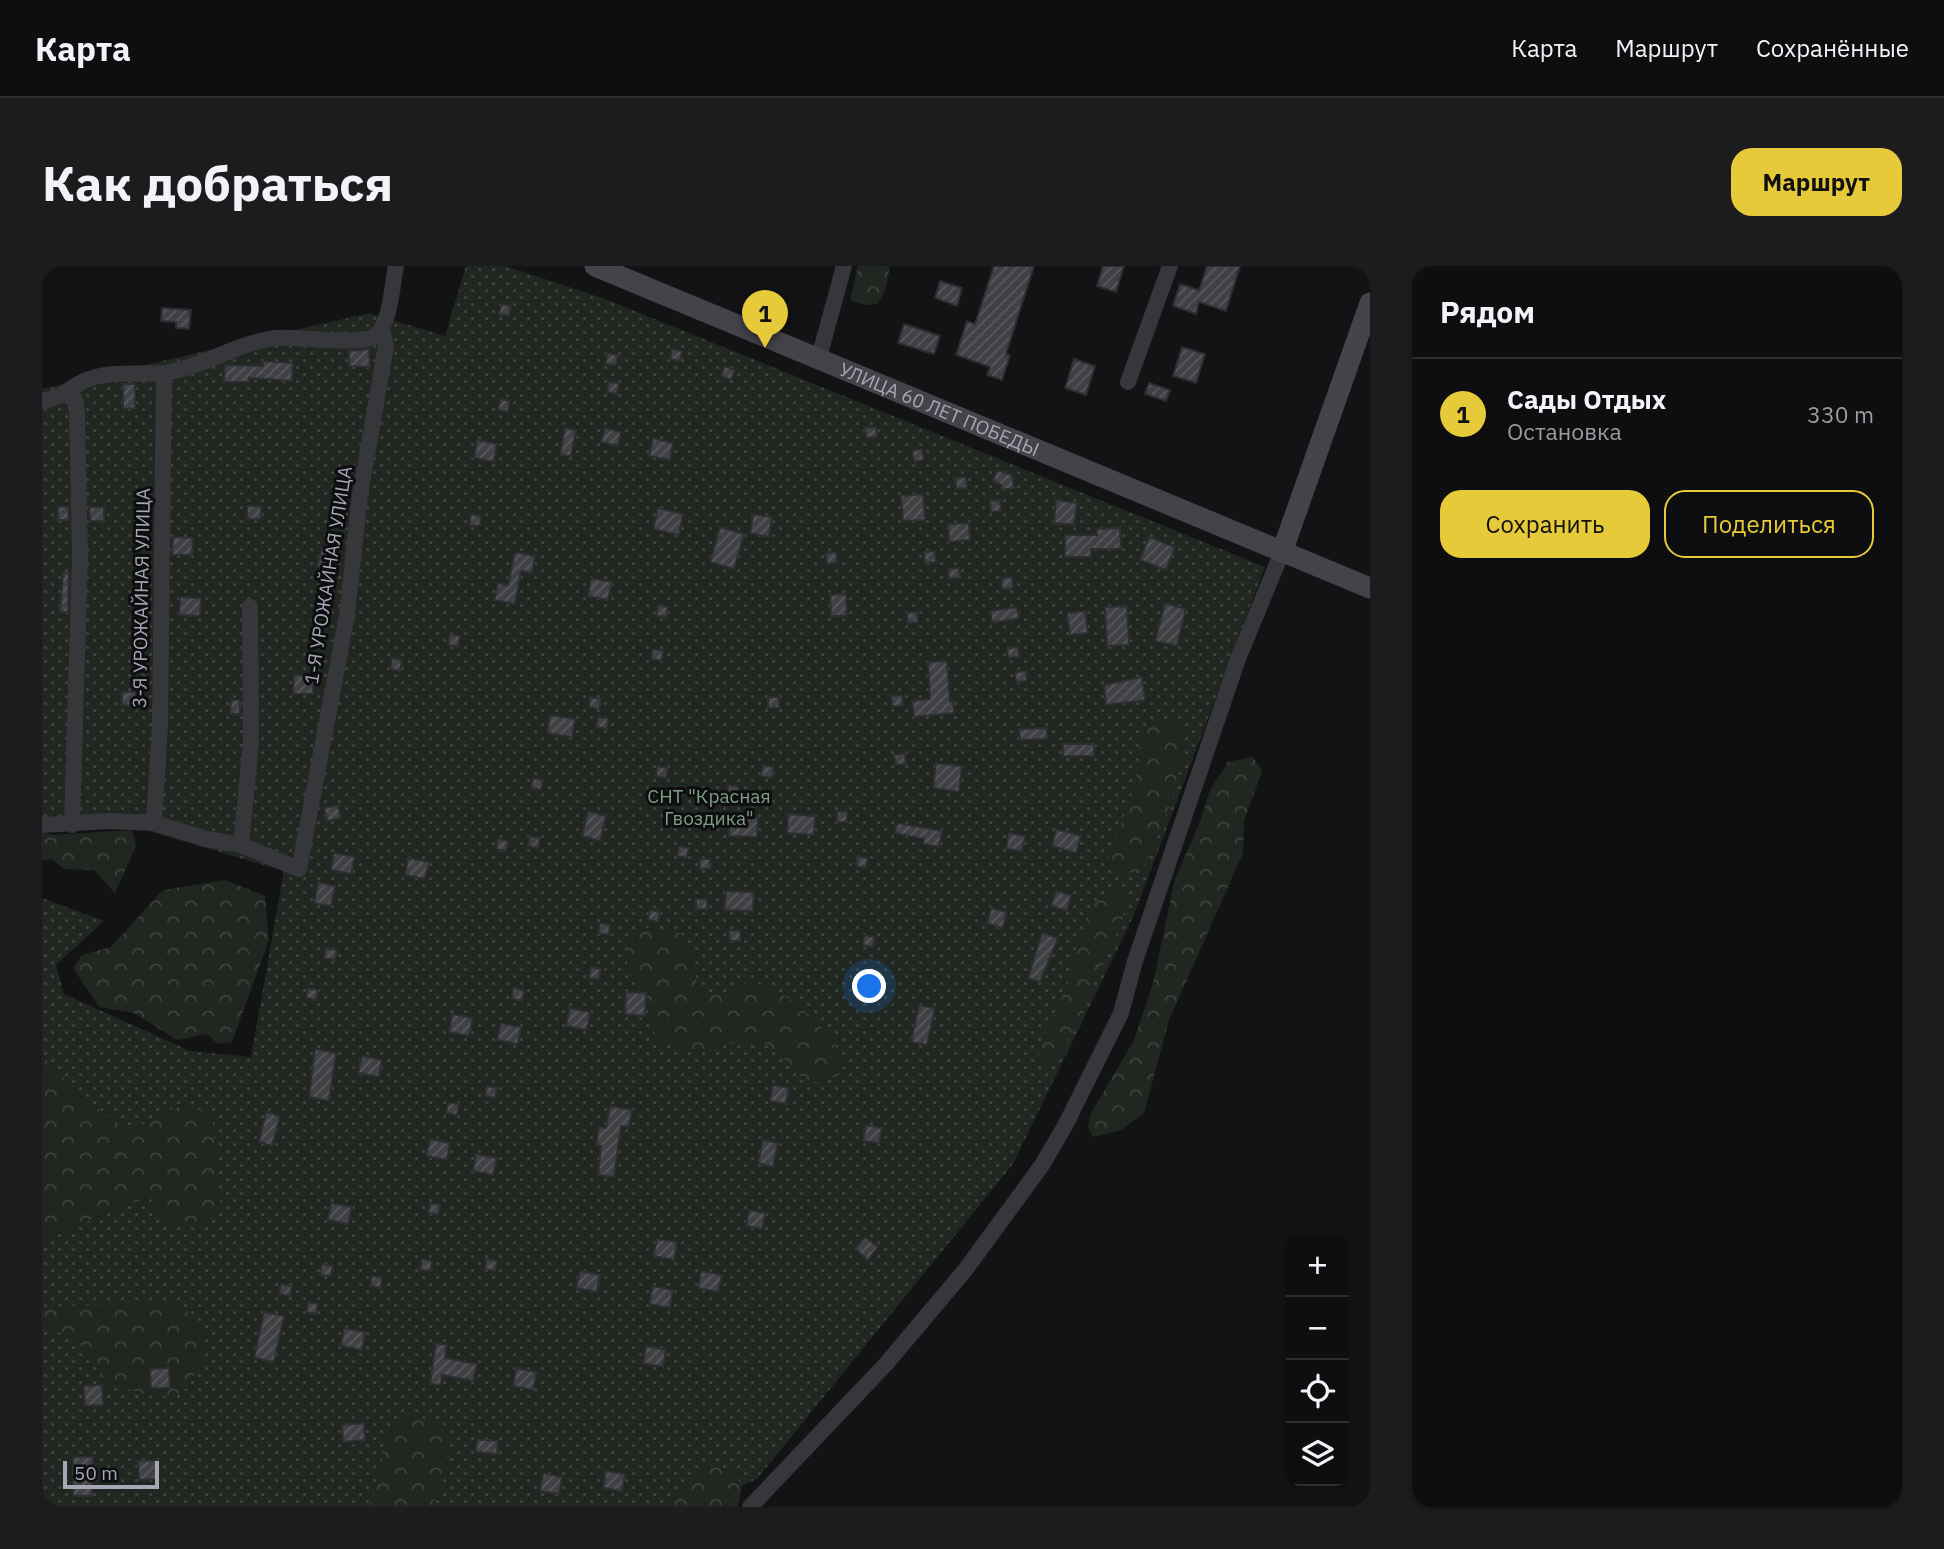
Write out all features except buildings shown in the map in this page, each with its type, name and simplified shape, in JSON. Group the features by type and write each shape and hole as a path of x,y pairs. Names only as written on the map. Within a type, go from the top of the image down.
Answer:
{"street":[{"name":"1-Я УРОЖАЙНАЯ УЛИЦА","path":"242,845 299,869 347,615 360,495 386,346 382,329 396,266"},
{"name":"УЛИЦА 60 ЛЕТ ПОБЕДЫ","path":"595,266 1370,589"},
{"path":"818,361 844,266"},
{"path":"1128,382 1170,266"},
{"path":"750,1507 886,1364 966,1269 1042,1165 1066,1124 1121,1013 1135,961 1234,669 1282,552 1370,303"},
{"path":"42,401 70,393 84,381 110,375 164,373 186,369 271,339 302,336 358,341 372,338 382,329"},
{"name":"3-Я УРОЖАЙНАЯ УЛИЦА","path":"155,823 160,712 164,373"},
{"path":"70,393 75,400 77,413 80,555 72,825"},
{"path":"42,825 109,821 155,823 206,839 242,845 251,743 250,607"}],"green space":[{"name":"СНТ \"Красная Гвоздика\"","path":"466,266 506,266 605,299 1265,567 1134,915 1013,1164 757,1479 696,1507 42,1507 42,1239 150,1197 168,1222 183,1104 130,1131 81,1097 42,1055 42,898 104,921 56,965 64,994 190,1051 251,1057 284,871 132,826 42,829 42,389 369,313 445,336"},
{"path":"858,266 890,266 885,291 877,304 866,305 850,300"},
{"path":"1171,717 1182,720 1182,740 1181,759 1167,815 1143,869 1129,873 1116,871 1107,866 1133,790 1144,728"},
{"path":"1253,757 1262,771 1244,821 1243,853 1169,1020 1144,1113 1121,1130 1093,1137 1088,1127 1090,1115 1134,1040 1153,983 1175,879 1200,822 1210,790 1228,762"},
{"path":"132,830 136,846 115,893 94,870 64,869 52,859 42,860 42,832 53,835"},
{"path":"225,880 265,896 269,940 232,1042 218,1044 207,1034 177,1040 134,1013 99,1007 73,968 82,955 111,947 163,890"},
{"path":"1116,889 1127,900 1121,925 1066,1044 1053,1065 1043,1065 1038,1051 1067,986 1084,925 1095,903"},
{"path":"641,927 681,933 693,955 696,980 710,993 726,992 741,984 758,984 776,990 793,1001 837,1047 845,1061 840,1074 822,1083 805,1081 777,1051 750,1040 693,1052 658,1039 648,1021 648,1004 628,971 626,953"},
{"path":"42,1055 81,1097 130,1131 184,1104 212,1115 221,1207 201,1229 167,1222 149,1197 42,1239"},
{"path":"173,1302 199,1323 204,1333 205,1351 199,1369 182,1393 156,1397 108,1384 84,1347 42,1322 42,1307"},
{"path":"409,1414 446,1426 449,1447 447,1468 436,1498 430,1507 368,1507 379,1480 387,1433 391,1425"},
{"path":"709,1466 731,1469 742,1486 738,1507 659,1507 678,1488"}],"place":[{"name":"Сады Отдых","path":"765,348"}]}
